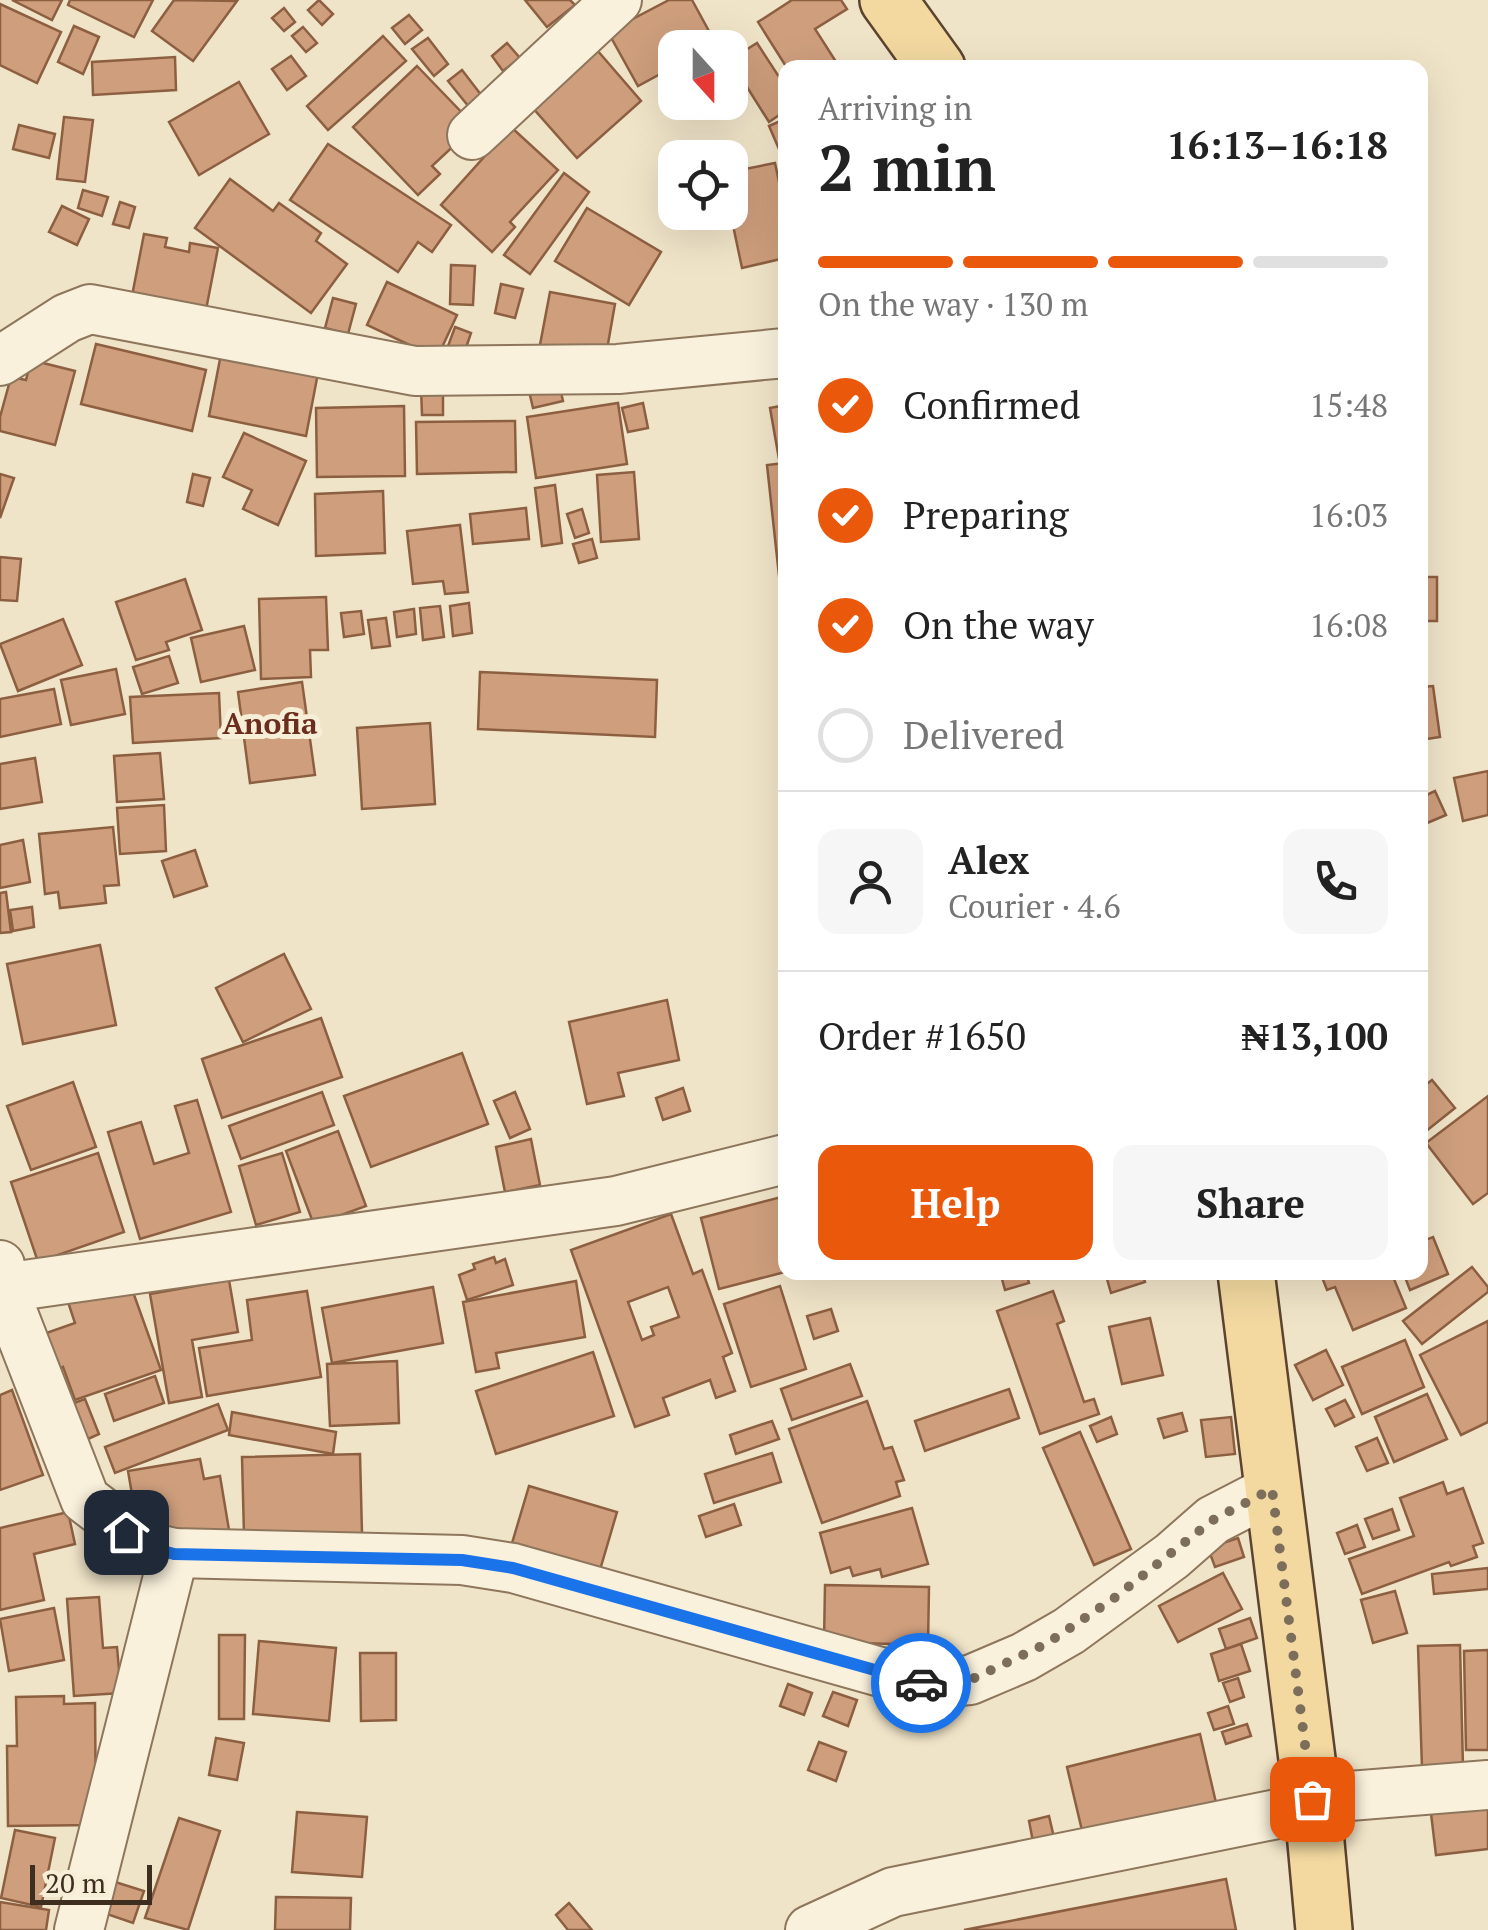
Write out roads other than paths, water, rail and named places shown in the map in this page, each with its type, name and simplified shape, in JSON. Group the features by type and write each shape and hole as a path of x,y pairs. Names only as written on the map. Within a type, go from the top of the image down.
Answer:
{"main road":[{"path":"888,0 931,60"},
{"path":"1247,1280 1312,1799 1324,1930"}],"street":[{"path":"472,135 618,0"},
{"path":"0,360 66,318 90,308 415,371 618,369 778,354"},
{"path":"778,1161 616,1201 2,1277 85,1498 148,1547 174,1554 462,1560 513,1568 923,1684 970,1680 1039,1648 1113,1599 1213,1520 1272,1489"},
{"path":"79,1930 174,1554"},
{"path":"810,1930 893,1892 1292,1812 1312,1799 1488,1785"}],"district":[{"name":"Anofia","path":"270,724"}]}
